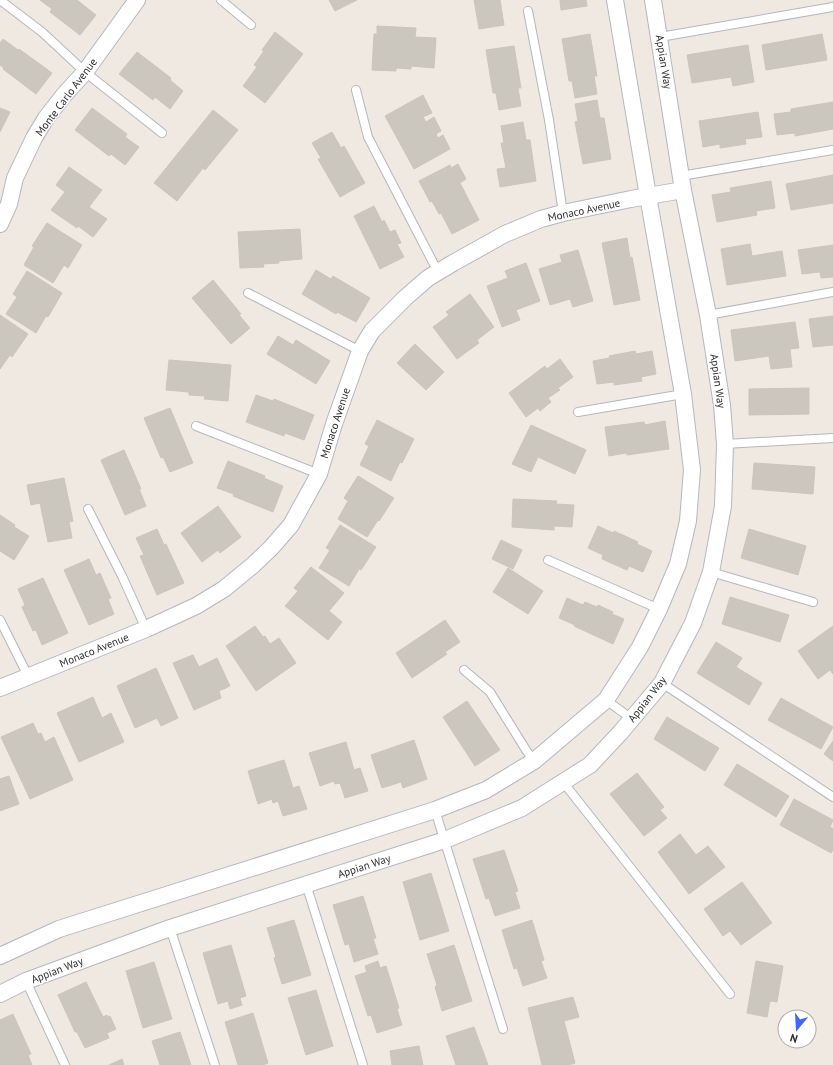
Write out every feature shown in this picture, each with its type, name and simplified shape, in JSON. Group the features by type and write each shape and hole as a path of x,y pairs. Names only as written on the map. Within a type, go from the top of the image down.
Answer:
{"street":[{"name":"Monte Carlo Avenue","path":"0,224 9,204 15,178 34,138 46,118 85,72 137,0"},
{"path":"0,956 59,929 435,810 486,790 534,761 606,700 640,647 659,609 678,564 688,521 692,470 683,394 615,0"},
{"name":"Appian Way","path":"0,994 26,982 170,928 444,840 522,808 590,765 632,719 662,683 693,623 711,572 723,506 724,444 722,405 708,315 682,183 653,0"},
{"name":"Monaco Avenue","path":"0,688 146,629 196,606 224,589 271,548 291,525 319,474 334,424 360,351 372,332 405,298 428,278 505,234 541,219 563,213 648,196 682,183"}],"lane":[{"path":"0,0 42,32 85,72 162,133"},
{"path":"221,0 251,25"},
{"path":"660,37 833,7"},
{"path":"528,11 549,120 563,213"},
{"path":"356,90 368,137 438,272"},
{"path":"682,183 833,150"},
{"path":"708,315 833,292"},
{"path":"248,293 360,351"},
{"path":"578,412 683,394"},
{"path":"196,426 319,474"},
{"path":"724,444 833,438"},
{"path":"88,509 122,576 146,629"},
{"path":"548,560 659,609"},
{"path":"711,572 813,602"},
{"path":"0,620 28,676"},
{"path":"464,670 490,692 534,761"},
{"path":"662,683 833,797"},
{"path":"606,700 632,719"},
{"path":"563,782 730,994"},
{"path":"435,810 503,1029"},
{"path":"306,884 363,1065"},
{"path":"170,928 215,1065"},
{"path":"26,982 65,1065"}],"building":[{"path":"40,0 77,0 96,15 80,35 50,12 52,9"},
{"path":"329,0 357,0 335,11"},
{"path":"474,0 500,0 504,25 479,29"},
{"path":"560,0 586,0 587,6 561,10"},
{"path":"377,26 416,28 415,37 436,38 434,68 411,66 411,69 396,68 396,71 372,70 374,34 377,34"},
{"path":"275,32 303,54 265,103 243,86 257,67 254,65 264,51 262,50"},
{"path":"590,34 597,76 594,76 597,94 575,98 572,81 569,81 562,39"},
{"path":"822,34 827,60 766,70 762,45"},
{"path":"3,39 52,73 36,94 3,69 4,68 0,65 0,43"},
{"path":"748,45 754,82 733,86 731,77 692,83 687,55"},
{"path":"514,46 521,88 518,88 521,106 499,110 496,93 493,93 486,50"},
{"path":"137,52 171,78 170,80 183,91 170,109 155,97 153,100 119,74"},
{"path":"423,95 432,113 423,117 426,122 434,117 441,131 436,134 438,138 443,135 450,149 414,169 385,116"},
{"path":"597,100 600,118 604,118 611,159 583,164 575,122 578,121 575,104"},
{"path":"833,102 833,129 795,136 795,133 777,135 774,114 791,112 791,109"},
{"path":"0,108 10,112 0,132"},
{"path":"92,108 127,134 125,137 139,147 125,165 111,154 109,156 75,130"},
{"path":"213,110 238,130 205,170 203,168 177,201 154,183"},
{"path":"758,112 762,137 745,139 746,144 720,148 720,144 703,147 699,121"},
{"path":"523,122 526,140 530,140 536,181 500,187 497,169 506,168 501,143 504,143 501,126"},
{"path":"332,132 341,148 344,146 365,183 340,197 318,159 321,158 312,143"},
{"path":"458,164 466,179 460,183 479,220 452,234 441,213 439,214 432,201 430,202 419,181 450,165 451,168"},
{"path":"69,167 102,190 89,207 107,219 93,237 51,210 65,192 56,185"},
{"path":"833,175 833,203 791,210 786,184"},
{"path":"771,181 775,208 756,211 757,215 717,222 712,195 731,192 730,188"},
{"path":"374,206 382,222 384,220 390,232 395,230 401,243 397,244 404,257 380,269 354,216"},
{"path":"47,223 82,245 68,268 64,265 53,283 24,265 34,247 32,246"},
{"path":"300,229 302,259 263,264 264,267 240,268 238,232"},
{"path":"627,238 640,300 614,305 602,243"},
{"path":"750,244 752,256 782,251 786,276 727,285 721,249"},
{"path":"833,245 833,277 821,278 820,272 802,274 798,250"},
{"path":"578,250 593,301 573,307 570,299 550,305 539,269 562,262 560,255"},
{"path":"526,263 540,301 516,310 520,320 502,327 487,286 508,278 505,271"},
{"path":"316,270 331,279 333,276 370,298 356,322 337,312 336,314 302,294"},
{"path":"27,271 62,293 48,317 46,316 36,333 6,314 17,297 13,294"},
{"path":"213,280 241,314 239,315 250,328 231,344 192,298"},
{"path":"470,294 494,327 477,340 479,343 457,359 433,327 449,315 446,312"},
{"path":"0,315 28,334 12,357 10,355 0,369"},
{"path":"833,316 833,345 813,347 809,319"},
{"path":"795,322 799,348 790,349 792,367 771,369 769,356 735,361 731,330"},
{"path":"278,336 293,345 296,340 330,361 316,384 267,354"},
{"path":"415,344 444,372 426,390 397,363"},
{"path":"635,351 636,354 652,351 656,374 641,377 642,381 614,385 614,382 597,384 593,361"},
{"path":"560,359 573,377 558,388 560,390 548,398 551,402 540,411 538,408 526,417 509,393 545,366 547,369"},
{"path":"169,360 231,365 228,401 204,399 205,396 189,395 189,392 166,390"},
{"path":"809,388 809,414 749,415 749,389"},
{"path":"256,395 273,401 274,399 314,415 304,440 285,433 284,436 246,422"},
{"path":"170,408 193,463 170,472 163,457 161,458 144,418"},
{"path":"377,420 414,439 402,463 400,462 391,481 360,465 369,446 365,444"},
{"path":"665,421 669,449 609,456 605,427 644,422 645,425"},
{"path":"531,425 586,450 575,474 538,457 531,472 512,464"},
{"path":"124,450 141,489 139,489 146,506 125,515 101,460"},
{"path":"228,461 265,476 264,478 283,486 273,512 217,488"},
{"path":"754,463 815,467 813,494 752,489"},
{"path":"358,476 394,498 367,537 338,519 348,501 344,498"},
{"path":"64,478 73,521 69,522 72,538 48,542 40,503 31,505 27,485"},
{"path":"513,499 557,501 556,504 574,505 572,527 554,526 554,530 512,527"},
{"path":"218,506 241,537 220,553 218,550 202,562 181,533"},
{"path":"0,515 15,525 14,527 29,536 14,560 0,551"},
{"path":"340,525 376,547 361,570 359,569 349,586 319,568 330,550 326,548"},
{"path":"598,526 613,533 614,531 638,542 637,544 652,551 643,572 629,566 627,570 602,559 603,555 588,548"},
{"path":"157,529 164,545 166,544 184,583 157,595 140,556 144,555 136,538"},
{"path":"749,529 806,546 798,575 741,558"},
{"path":"501,540 522,550 513,569 492,559"},
{"path":"89,559 96,575 100,573 111,598 108,599 114,614 89,625 64,570"},
{"path":"311,567 344,593 329,611 342,622 328,640 285,606 298,591 294,588"},
{"path":"508,568 543,591 528,614 493,592"},
{"path":"43,578 68,633 42,645 36,630 33,631 22,607 25,605 18,589"},
{"path":"730,597 789,615 780,642 722,624"},
{"path":"567,598 583,605 585,602 597,607 598,605 613,612 612,614 624,619 613,644 559,618"},
{"path":"445,620 460,642 445,652 447,654 412,678 396,653"},
{"path":"255,626 263,637 265,636 270,644 279,638 296,663 256,691 226,646"},
{"path":"833,626 833,674 830,670 818,679 798,651"},
{"path":"716,642 742,658 736,667 762,683 749,705 697,673"},
{"path":"193,655 199,667 217,658 230,686 219,691 221,698 194,710 173,663"},
{"path":"156,668 178,718 161,726 157,718 135,728 117,686"},
{"path":"93,697 102,718 111,713 124,742 79,762 57,713"},
{"path":"781,698 833,727 821,749 768,720"},
{"path":"467,701 500,750 475,766 443,717"},
{"path":"667,717 719,748 705,771 654,739"},
{"path":"33,723 38,734 41,733 45,742 54,737 73,780 30,799 1,737"},
{"path":"414,740 427,779 403,788 401,782 382,788 371,755"},
{"path":"833,741 833,761 824,754"},
{"path":"346,742 354,770 360,768 368,791 345,798 340,783 335,784 334,781 320,786 309,753"},
{"path":"284,760 293,788 299,786 307,809 283,816 278,801 273,803 272,799 258,804 248,771"},
{"path":"737,764 789,796 776,817 724,785"},
{"path":"637,773 664,807 660,810 667,818 644,836 610,794"},
{"path":"9,776 19,804 0,811 0,779"},
{"path":"794,799 833,820 830,827 833,829 833,850 831,853 780,825"},
{"path":"680,834 696,855 708,846 725,867 689,894 658,852"},
{"path":"504,850 518,891 515,892 520,908 495,916 489,898 486,899 473,859"},
{"path":"431,873 449,931 420,940 403,882"},
{"path":"742,882 772,923 741,945 730,931 723,936 704,909"},
{"path":"363,896 376,938 373,938 378,954 354,962 349,944 345,945 333,905"},
{"path":"294,920 311,975 282,984 267,928"},
{"path":"532,920 544,960 541,961 547,978 523,986 517,968 514,969 502,930"},
{"path":"231,945 246,996 240,998 242,1005 230,1009 228,1001 218,1004 203,953"},
{"path":"454,945 472,1001 442,1011 435,987 437,985 427,954"},
{"path":"378,961 380,968 386,966 399,1008 397,1009 402,1025 377,1033 371,1015 368,1016 355,976 367,972 365,966"},
{"path":"756,961 783,966 777,1002 770,1001 767,1017 747,1013"},
{"path":"154,962 172,1019 143,1028 126,971"},
{"path":"86,982 103,1017 107,1015 108,1017 110,1016 116,1029 107,1033 109,1038 85,1048 77,1032 75,1032 58,995"},
{"path":"316,990 333,1046 306,1055 288,998"},
{"path":"573,997 579,1017 564,1021 575,1063 568,1065 542,1065 528,1008"},
{"path":"253,1013 268,1063 263,1065 238,1065 225,1022"},
{"path":"13,1014 31,1054 28,1055 32,1065 0,1065 0,1020"},
{"path":"474,1027 488,1065 456,1065 446,1036"},
{"path":"180,1032 191,1065 160,1065 152,1041"},
{"path":"419,1046 423,1065 392,1065 390,1051"},
{"path":"122,1059 124,1065 109,1065"}]}
